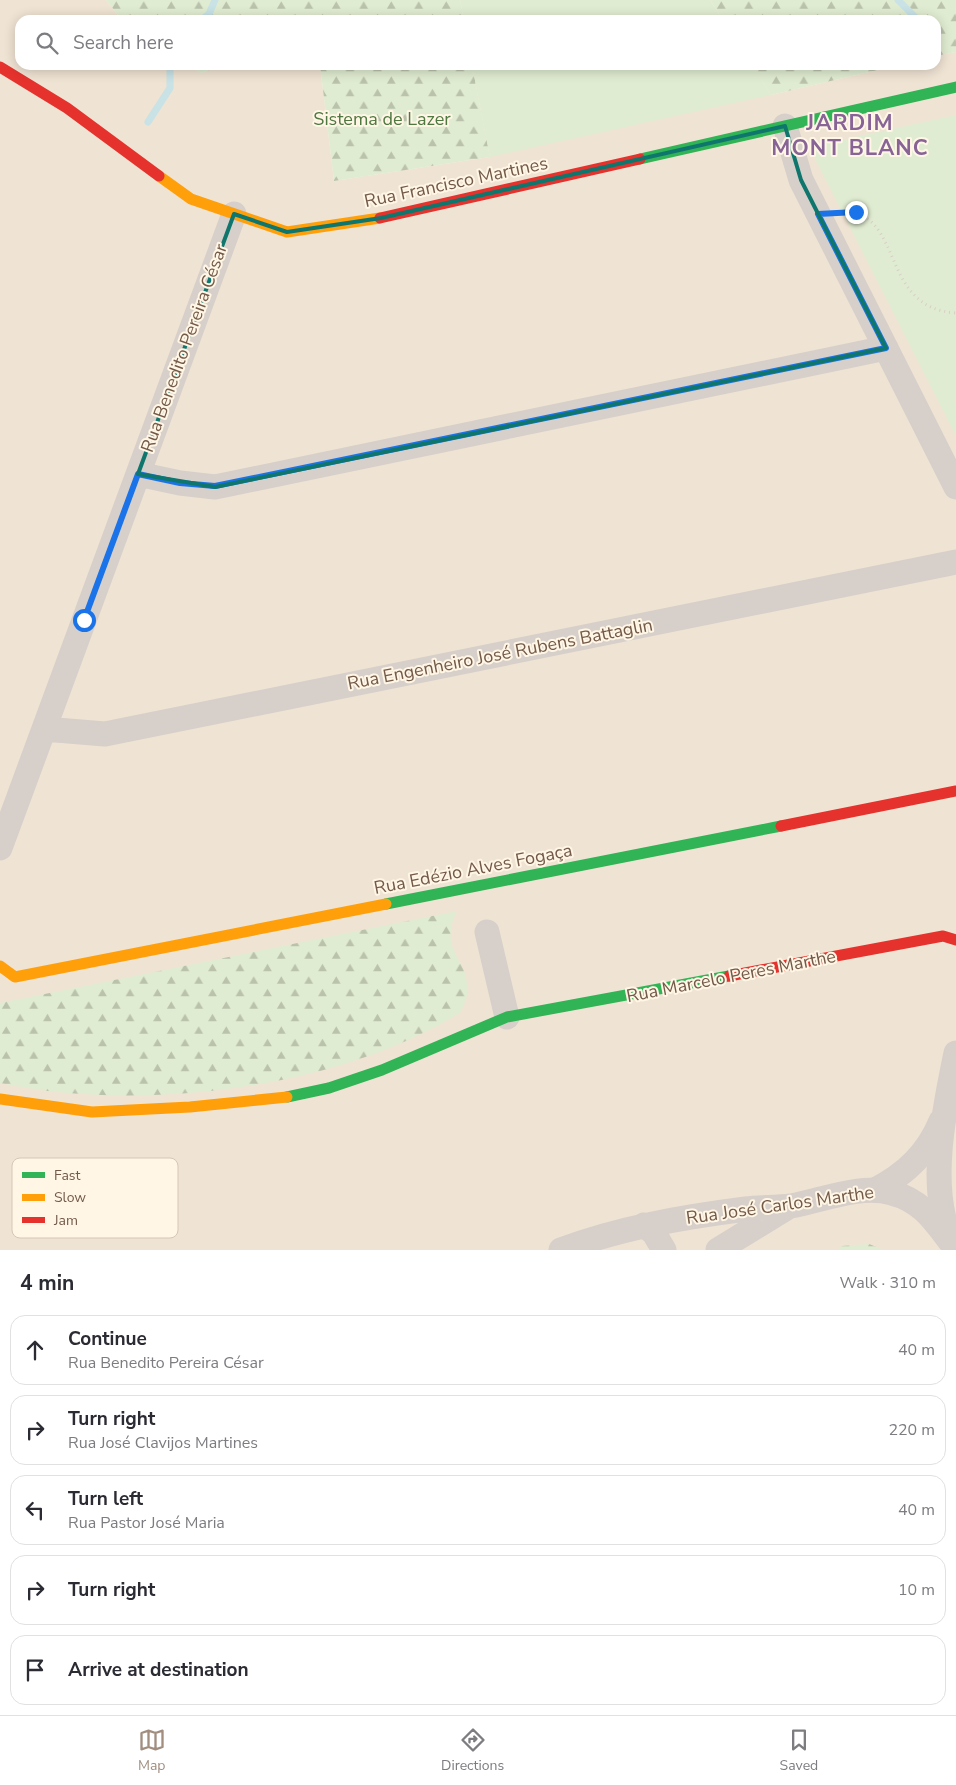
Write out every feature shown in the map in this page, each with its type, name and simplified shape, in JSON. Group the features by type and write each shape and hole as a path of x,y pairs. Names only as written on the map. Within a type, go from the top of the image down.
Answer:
{"street":[{"name":"Rua Francisco Martines","path":"0,67 67,108 191,199 287,232 381,218 956,87"},
{"path":"785,126 801,180 956,487"},
{"name":"Rua Benedito Pereira César","path":"0,848 234,214"},
{"path":"138,474 180,483 215,486 886,348"},
{"name":"Rua Engenheiro José Rubens Battaglin","path":"44,729 105,734 956,562"},
{"name":"Rua Edézio Alves Fogaça","path":"0,966 15,977 956,791"},
{"path":"487,932 507,1017"},
{"name":"Rua Marcelo Peres Marthe","path":"0,1099 92,1112 190,1107 280,1098 330,1088 374,1073 507,1017 942,936 956,940"},
{"path":"876,1190 894,1180 918,1160 933,1139 944,1113 956,1053"},
{"name":"Rua José Carlos Marthe","path":"944,1113 941,1187 945,1224 955,1248"},
{"path":"914,1201 933,1202 941,1187"},
{"name":"Rua José Carlos Marthe","path":"561,1250 644,1225 747,1208 790,1206 876,1190 892,1192 914,1201 937,1223 955,1248"},
{"path":"718,1250 790,1206"},
{"path":"644,1225 654,1233 664,1250"}],"path":[{"path":"818,214 856,212 871,220 882,235 904,283 915,298 932,308 956,313"}],"highlighted area":[{"path":"785,126 801,180 886,348 215,487 138,474 234,214 287,232 381,218"}],"shaded area":[{"path":"0,0 106,0 118,15 15,15 15,70 196,70 201,73 210,70 321,70 334,181 490,157 473,70 754,70 771,95 878,70 941,70 941,55 956,52 956,1250 0,1250"}],"green space":[{"path":"106,0 460,0 463,15 118,15"},
{"path":"460,0 710,0 720,15 463,15"},
{"path":"710,0 956,0 956,52 941,55 941,15 720,15"},
{"path":"196,70 210,70 201,73"},
{"name":"Sistema de Lazer","path":"321,70 473,70 490,157 334,181"},
{"path":"473,70 754,70 771,95 490,157"},
{"path":"754,70 878,70 771,95"},
{"path":"956,115 956,436 809,147"},
{"path":"457,911 452,925 452,946 467,981 467,993 461,1012 412,1038 357,1060 299,1076 238,1088 176,1094 114,1095 55,1092 0,1083 0,1003"},
{"path":"869,1244 884,1250 838,1250 842,1246"}],"waterway":[{"path":"208,15 215,0"},
{"path":"898,0 913,15"},
{"path":"148,122 170,88 170,70"}],"traffic: fast":[{"path":"640,159 956,87"},
{"path":"386,904 781,826"},
{"path":"287,1097 329,1088 382,1070 507,1017 729,976"}],"traffic: slow":[{"path":"159,176 191,199 287,232 380,218"},
{"path":"0,966 15,977 386,904"},
{"path":"0,1099 92,1112 190,1107 287,1097"}],"traffic: jam":[{"path":"0,67 67,108 159,176"},
{"path":"380,218 640,159"},
{"path":"781,826 956,791"},
{"path":"729,976 943,936 956,940"}],"district":[{"name":"JARDIM MONT BLANC","path":"850,134"}],"route":[{"path":"84,620 138,474 180,483 215,486 886,348 818,214 840,211 856,212"}]}
